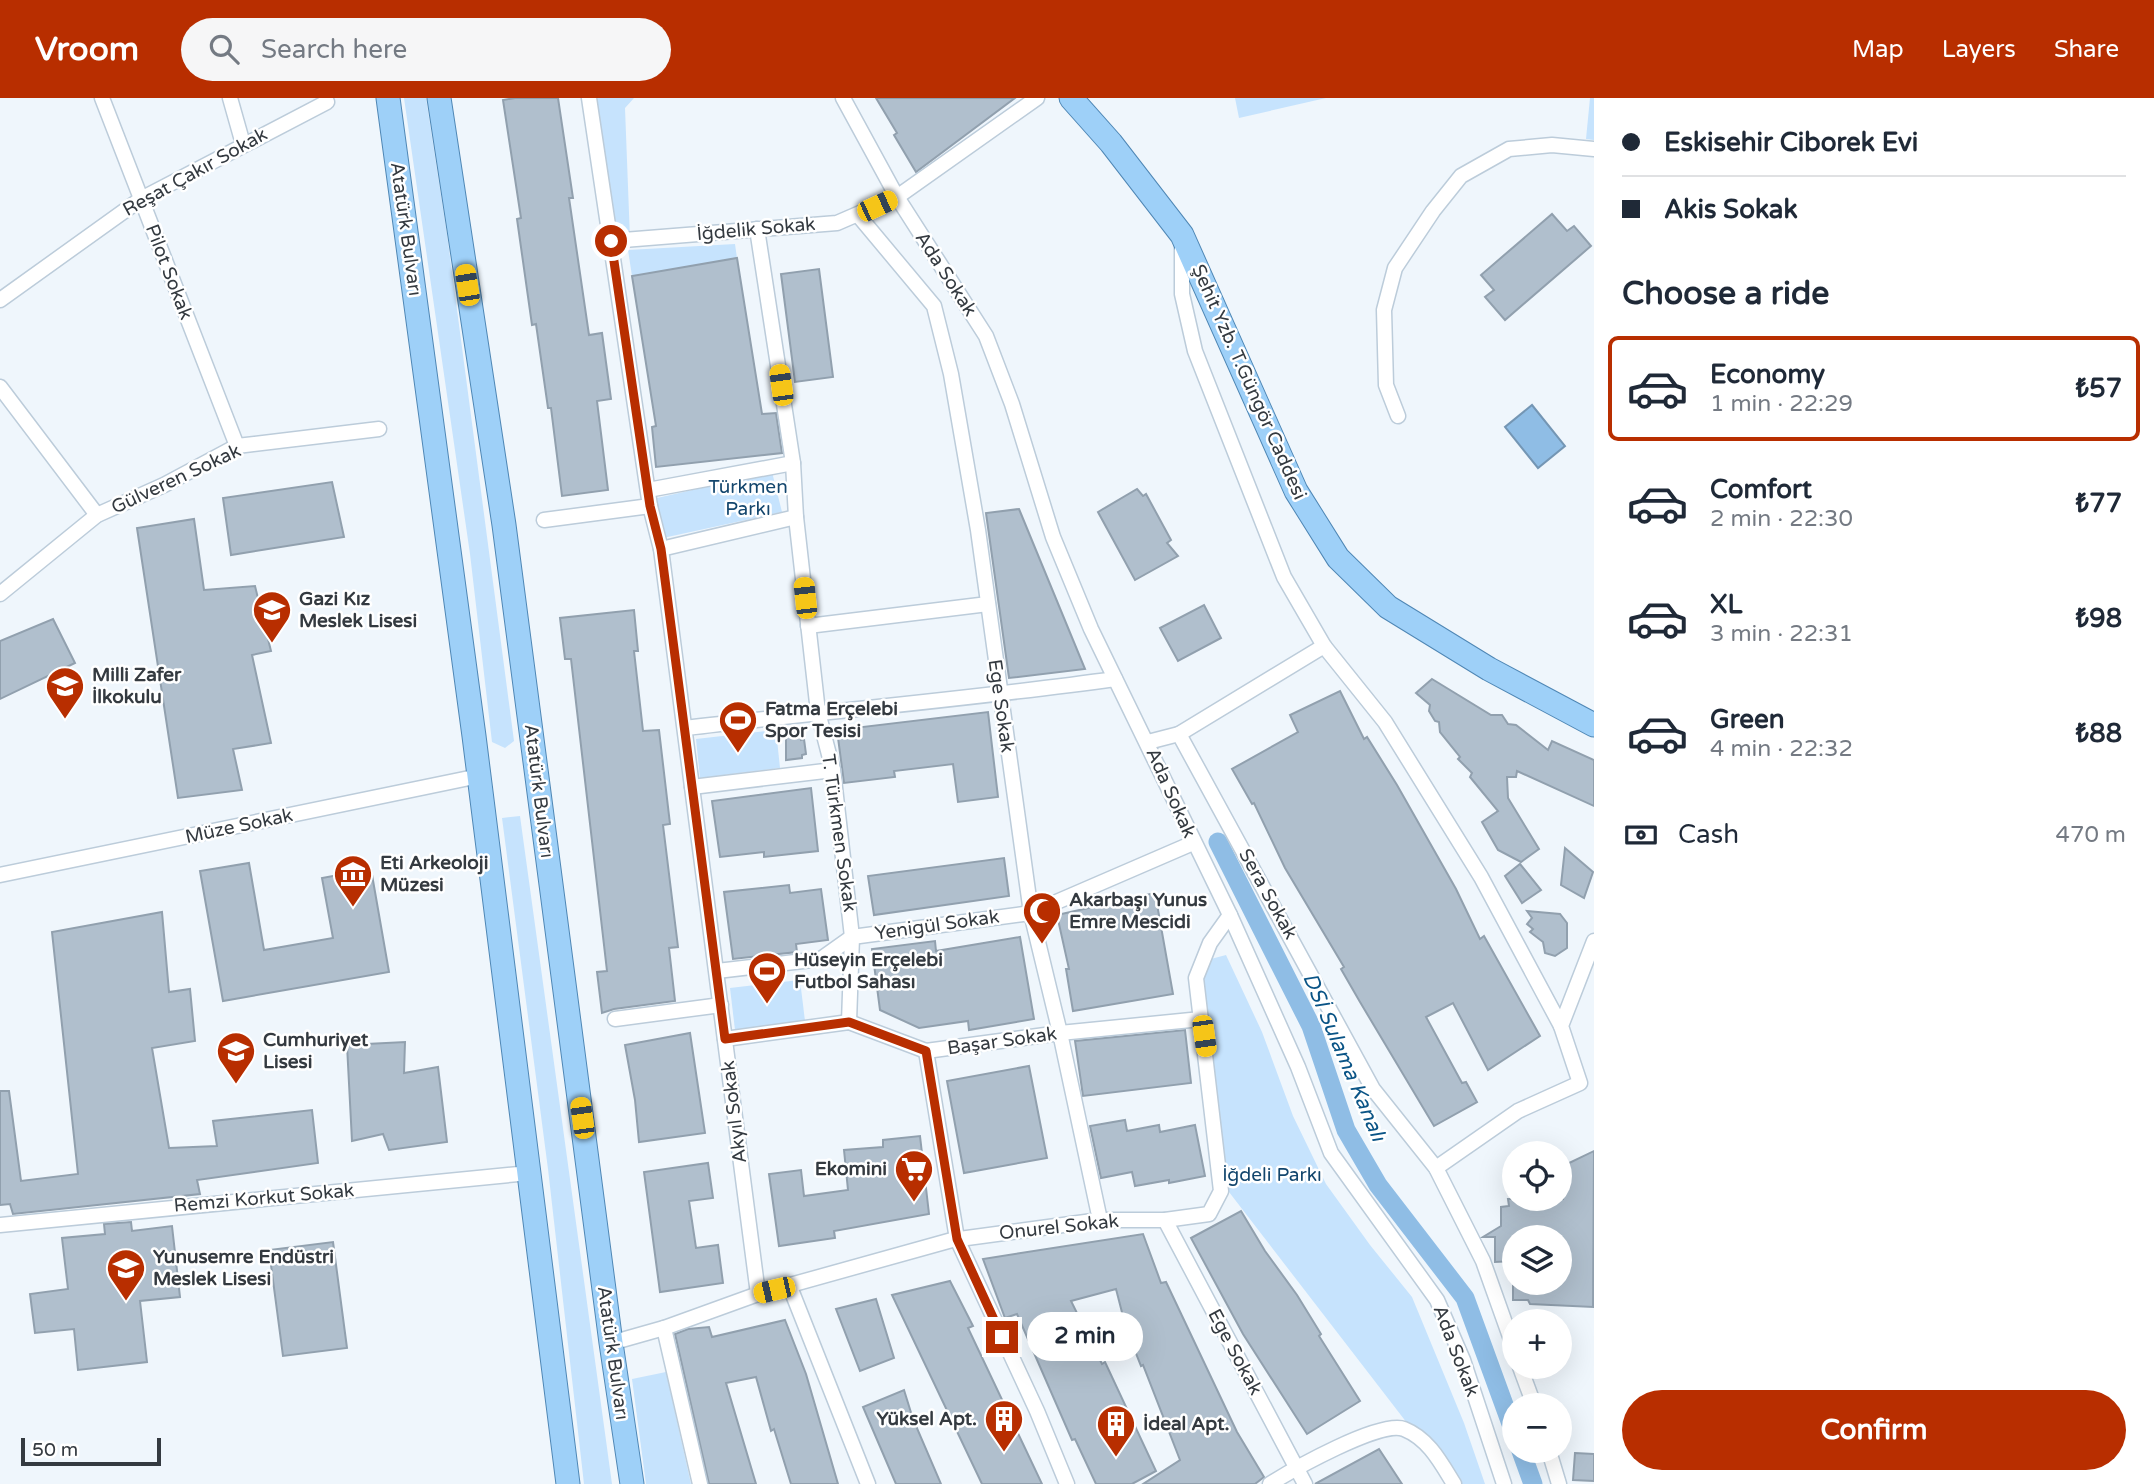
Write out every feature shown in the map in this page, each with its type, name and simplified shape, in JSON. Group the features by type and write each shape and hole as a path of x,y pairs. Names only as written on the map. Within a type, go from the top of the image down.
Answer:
{"main road":[{"name":"Atatürk Bulvarı","path":"388,98 479,776 568,1484"},
{"name":"Atatürk Bulvarı","path":"439,98 504,525 611,1343 632,1484"},
{"name":"Şehit Yzb. T.Güngör Caddesi","path":"1071,98 1111,143 1182,235 1296,491 1338,558 1388,607 1489,669 1594,725"}],"street":[{"name":"Pilot Sokak","path":"102,98 237,446"},
{"path":"230,98 243,144"},
{"name":"Akyıl Sokak","path":"589,98 650,506 661,549 758,1294"},
{"name":"Ada Sokak","path":"843,98 897,197 986,336 1012,404 1054,537 1115,679 1230,915 1298,1067 1331,1153 1437,1300 1463,1360 1504,1484"},
{"name":"İğdelik Sokak","path":"611,241 837,223 897,197 1037,98"},
{"name":"Reşat Çakır Sokak","path":"0,300 141,199 327,102"},
{"path":"1398,416 1386,385 1384,310 1395,268 1433,211 1461,176 1509,149 1552,145 1594,149"},
{"name":"Ege Sokak","path":"858,215 934,306 951,374 978,530 1031,913 1100,1220"},
{"name":"T. Türkmen Sokak","path":"757,229 793,463 796,517 818,712 833,770 852,937 849,1022"},
{"path":"1182,235 1182,294 1195,351 1284,577 1324,646 1385,722 1481,877 1561,1026 1587,1084 1518,1111 1436,1168"},
{"path":"0,387 97,515"},
{"name":"Gülveren Sokak","path":"0,594 97,515 164,485 237,446 379,429"},
{"path":"648,490 793,463"},
{"path":"544,520 650,506"},
{"path":"661,549 796,517"},
{"path":"808,626 988,604"},
{"path":"1148,742 1179,734 1324,646"},
{"path":"685,728 1000,695 1115,679"},
{"name":"Sera Sokak","path":"1179,734 1373,1089 1436,1168 1483,1261 1502,1314"},
{"path":"692,788 833,770"},
{"name":"Müze Sokak","path":"0,876 479,776"},
{"name":"Yenigül Sokak","path":"717,971 821,959 852,937 1031,913 1193,843"},
{"name":"Onurel Sokak","path":"611,1343 664,1328 758,1294 957,1239 1100,1220 1165,1220 1209,1214 1221,1191 1196,978 1210,943 1230,915"},
{"path":"1561,1026 1594,942"},
{"path":"615,1019 720,1005"},
{"name":"Başar Sokak","path":"725,1039 849,1022 926,1051 1060,1033 1201,1019"},
{"path":"926,1051 957,1239 1068,1484"},
{"name":"Remzi Korkut Sokak","path":"0,1224 528,1173"},
{"name":"Ege Sokak","path":"1165,1220 1305,1484"},
{"path":"790,1287 868,1484"},
{"path":"664,1328 700,1484"},
{"path":"1270,1484 1296,1467 1379,1430 1402,1428 1432,1448 1454,1484"},
{"path":"1553,1463 1559,1484"}],"green space":[{"path":"404,98 426,98 447,234 514,741 505,748 492,742 470,554"},
{"path":"589,98 634,98 625,108 630,239 611,241"},
{"path":"1235,98 1326,98 1239,118"},
{"path":"1590,98 1594,98 1594,140 1586,139"},
{"path":"735,244 737,258 632,276 628,250"},
{"name":"Türkmen Parkı","path":"772,472 782,512 663,538 657,498"},
{"name":"Fatma Erçelebi Spor Tesisi","path":"776,730 780,768 700,778 696,739"},
{"path":"520,816 612,1484 584,1484 548,1169 502,818"},
{"name":"İğdeli Parkı","path":"1226,955 1262,1032 1293,1116 1326,1184 1412,1297 1464,1423 1485,1484 1454,1484 1229,1192 1201,985 1207,960"},
{"name":"Hüseyin Erçelebi Futbol Sahası","path":"800,980 805,1021 735,1030 730,988"},
{"path":"666,1372 691,1484 646,1484 632,1379"}],"shaded area":[{"path":"1532,405 1565,446 1538,468 1505,427"}],"building":[{"path":"558,98 589,335 602,333 611,399 597,401 608,490 562,496 551,408 548,408 536,324 532,325 517,219 521,218 503,100"},
{"path":"876,98 1015,98 916,172"},
{"path":"1552,214 1567,231 1574,226 1591,246 1505,320 1485,297 1494,290 1481,275"},
{"path":"737,258 762,414 776,413 782,453 656,467 652,427 656,426 632,276"},
{"path":"819,269 833,377 795,382 781,274"},
{"path":"332,482 344,537 231,555 223,498"},
{"path":"1137,489 1143,496 1146,494 1171,540 1167,543 1178,556 1135,580 1098,512"},
{"path":"1019,509 1085,669 1009,678 986,513"},
{"path":"194,519 204,590 255,586 271,651 252,655 271,743 233,749 242,790 178,798 137,528"},
{"path":"1204,605 1221,638 1178,661 1160,628"},
{"path":"634,610 638,651 634,651 643,731 659,730 670,824 663,825 678,947 669,948 675,1001 602,1013 597,972 607,971 571,659 565,659 560,618"},
{"path":"53,619 75,663 0,699 0,641"},
{"path":"1432,679 1491,715 1502,715 1508,724 1516,725 1548,750 1552,741 1594,760 1594,806 1517,771 1516,777 1507,777 1508,798 1539,849 1521,862 1498,850 1482,822 1498,811 1470,777 1472,773 1458,759 1460,757 1440,732 1439,722 1435,721 1429,711 1430,705 1416,693"},
{"path":"1340,691 1364,739 1367,737 1397,785 1456,889 1480,939 1484,936 1540,1036 1488,1070 1453,1003 1426,1017 1462,1083 1466,1082 1477,1102 1434,1126 1341,969 1344,967 1285,868 1254,803 1252,804 1232,769 1298,732 1290,715"},
{"path":"988,712 998,797 958,802 953,764 894,771 895,777 844,783 837,730"},
{"path":"800,731 806,754 802,755 802,758 786,760 786,733"},
{"path":"811,788 818,851 764,857 764,852 720,857 712,801"},
{"path":"1565,848 1593,872 1584,898 1561,885"},
{"path":"1004,858 1009,896 874,915 868,876"},
{"name":"Eti Arkeoloji Müzesi","path":"249,863 264,950 333,938 322,878 371,869 389,972 223,1001 200,871"},
{"path":"1520,864 1541,890 1522,903 1505,876"},
{"path":"789,885 790,893 821,889 828,940 796,944 797,952 733,959 724,892"},
{"path":"1155,893 1173,994 1073,1011 1066,969 1069,969 1057,915"},
{"path":"1527,911 1560,914 1567,923 1567,948 1555,956 1545,953 1543,942 1530,932 1533,929 1527,924 1532,918"},
{"path":"162,912 169,992 190,989 195,1041 152,1048 169,1148 217,1146 213,1121 312,1110 318,1163 197,1180 200,1194 13,1214 10,1204 0,1205 0,1091 9,1091 21,1181 78,1174 52,932"},
{"path":"1020,937 1034,1019 969,1030 968,1021 919,1028 880,1010 872,949 935,941 936,951"},
{"path":"1185,1030 1191,1083 1083,1096 1075,1041"},
{"path":"690,1033 705,1133 639,1142 625,1045"},
{"path":"405,1042 404,1073 438,1067 447,1142 389,1150 383,1134 352,1141 347,1045"},
{"path":"1029,1066 1047,1158 964,1173 947,1081"},
{"path":"1125,1120 1127,1131 1159,1125 1160,1132 1195,1125 1205,1176 1135,1186 1132,1172 1101,1178 1090,1126"},
{"path":"920,1136 929,1214 834,1231 835,1238 779,1246 769,1174 801,1170 804,1196 848,1190 844,1150 883,1147 883,1140"},
{"path":"1594,1151 1593,1307 1530,1304 1528,1300 1513,1300 1513,1295 1572,1295 1572,1225 1502,1225 1502,1262 1495,1262 1495,1237 1483,1237 1501,1226 1501,1207 1502,1211 1572,1211 1572,1162"},
{"path":"708,1163 713,1198 689,1201 696,1248 718,1245 723,1283 660,1292 644,1172"},
{"path":"1241,1211 1265,1251 1297,1295 1360,1401 1307,1434 1243,1334 1191,1238"},
{"path":"131,1222 132,1231 172,1226 180,1297 140,1301 147,1362 78,1370 74,1329 35,1333 30,1294 68,1289 62,1238 105,1234 104,1224"},
{"path":"1143,1234 1161,1283 1166,1282 1237,1432 1264,1477 1255,1484 1143,1484 1180,1460 1126,1328 1116,1289 1071,1301 1102,1364 1105,1362 1156,1471 1132,1484 1096,1484 1075,1439 1072,1440 1017,1314 1005,1318 983,1259"},
{"path":"333,1242 347,1348 283,1356 269,1250"},
{"path":"950,1281 973,1326 968,1328 1042,1484 982,1484 892,1295"},
{"path":"876,1299 894,1358 860,1371 836,1309"},
{"path":"785,1320 806,1374 838,1484 791,1484 774,1429 771,1431 756,1377 726,1383 756,1484 709,1484 675,1334 688,1329 709,1327 712,1337"},
{"path":"904,1390 913,1419 941,1484 896,1484 863,1407"},
{"path":"1379,1449 1402,1484 1315,1484"},
{"path":"1575,1453 1594,1454 1594,1481 1573,1480"}],"waterway":[{"name":"DSİ Sulama Kanalı","path":"1218,842 1311,1026 1346,1130 1378,1185 1465,1298 1502,1399"},
{"name":"DSİ Sulama Kanalı","path":"1525,1463 1533,1484"}],"place":[{"name":"Gazi Kız Meslek Lisesi","path":"272,644"},
{"name":"Milli Zafer İlkokulu","path":"65,720"},
{"name":"Fatma Erçelebi Spor Tesisi","path":"738,754"},
{"name":"Eti Arkeoloji Müzesi","path":"353,908"},
{"name":"Akarbaşı Yunus Emre Mescidi","path":"1042,945"},
{"name":"Hüseyin Erçelebi Futbol Sahası","path":"767,1005"},
{"name":"Cumhuriyet Lisesi","path":"236,1085"},
{"name":"Ekomini","path":"914,1203"},
{"name":"Yunusemre Endüstri Meslek Lisesi","path":"126,1302"},
{"name":"Yüksel Apt.","path":"1004,1453"},
{"name":"İdeal Apt.","path":"1116,1458"}],"route":[{"path":"611,241 650,506 661,549 725,1039 849,1022 926,1051 957,1239 1002,1337"}]}
